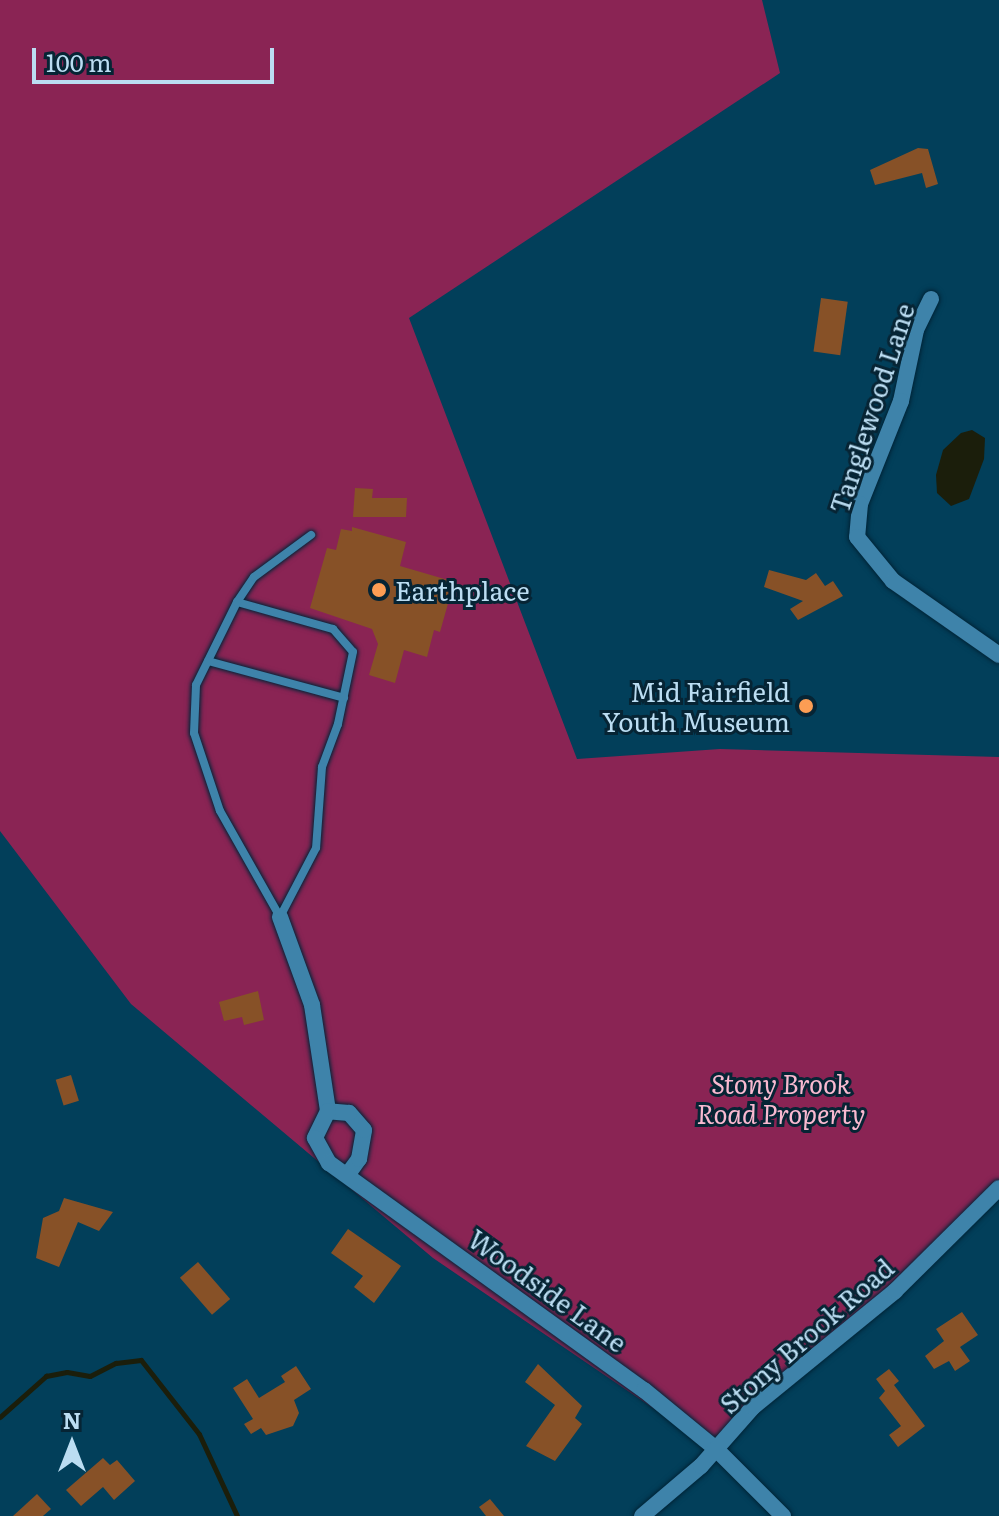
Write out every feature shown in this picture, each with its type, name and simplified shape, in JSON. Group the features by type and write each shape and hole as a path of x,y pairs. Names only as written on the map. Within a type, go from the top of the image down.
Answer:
{"street":[{"name":"Tanglewood Lane","path":"931,299 916,330 901,401 860,504 857,537 893,581 999,655"},
{"name":"Woodside Lane","path":"280,917 312,1005 328,1111 316,1128 317,1148 348,1174 625,1376 716,1449 783,1516"},
{"path":"328,1111 357,1117 364,1130 359,1159 348,1174"},
{"name":"Stony Brook Road","path":"642,1516 716,1449 753,1407 888,1298 999,1188"}],"lane":[{"path":"280,917 220,811 194,733 196,685 237,602 254,577 311,535"},
{"path":"237,602 344,636 353,658 322,767 316,848 280,917"},
{"path":"208,661 344,698"}],"green space":[{"name":"Stony Brook Road Property","path":"0,0 762,0 780,73 409,318 577,759 720,749 999,757 999,1190 713,1449 433,1258 131,1004 0,831"}],"shaded area":[{"path":"972,430 985,438 984,459 969,499 951,506 937,493 936,475 943,450 961,433"}],"building":[{"path":"918,148 928,149 938,184 926,188 922,173 875,185 870,170"},
{"path":"821,298 848,302 840,355 813,351"},
{"path":"355,488 373,489 372,498 407,498 406,517 353,517"},
{"path":"352,527 406,542 400,566 448,580 449,600 440,632 434,630 427,657 404,650 395,683 369,675 378,644 372,629 310,608 327,548 336,550 341,529 352,531"},
{"path":"769,570 806,580 816,573 825,586 833,581 843,596 798,620 790,609 803,601 764,587"},
{"path":"258,991 264,1020 244,1025 242,1017 224,1021 219,1002"},
{"path":"71,1075 79,1101 64,1105 56,1080"},
{"path":"64,1198 113,1212 99,1231 78,1222 59,1267 36,1258 43,1218 59,1211"},
{"path":"348,1229 401,1266 374,1303 354,1287 363,1276 331,1253"},
{"path":"198,1262 230,1299 212,1315 180,1278"},
{"path":"962,1312 978,1335 960,1347 970,1361 955,1371 949,1361 934,1369 925,1356 944,1341 936,1329"},
{"path":"538,1364 582,1406 575,1418 582,1424 555,1461 526,1446 555,1405 525,1382"},
{"path":"296,1366 311,1389 294,1400 299,1413 293,1426 266,1435 261,1428 251,1434 244,1424 253,1419 233,1388 247,1379 259,1398 285,1382 281,1376"},
{"path":"889,1369 899,1381 894,1385 925,1426 898,1447 889,1435 901,1426 879,1398 885,1391 876,1379"},
{"path":"103,1458 110,1465 117,1460 135,1481 114,1500 103,1487 81,1506 66,1490"},
{"path":"37,1494 51,1509 43,1516 13,1516"},
{"path":"490,1499 504,1516 486,1516 479,1507"}],"waterway":[{"path":"0,1417 46,1376 67,1372 90,1376 116,1363 141,1360 199,1434 237,1516"}],"place":[{"name":"Earthplace","path":"379,590"},
{"name":"Mid Fairfield Youth Museum","path":"806,706"}]}
